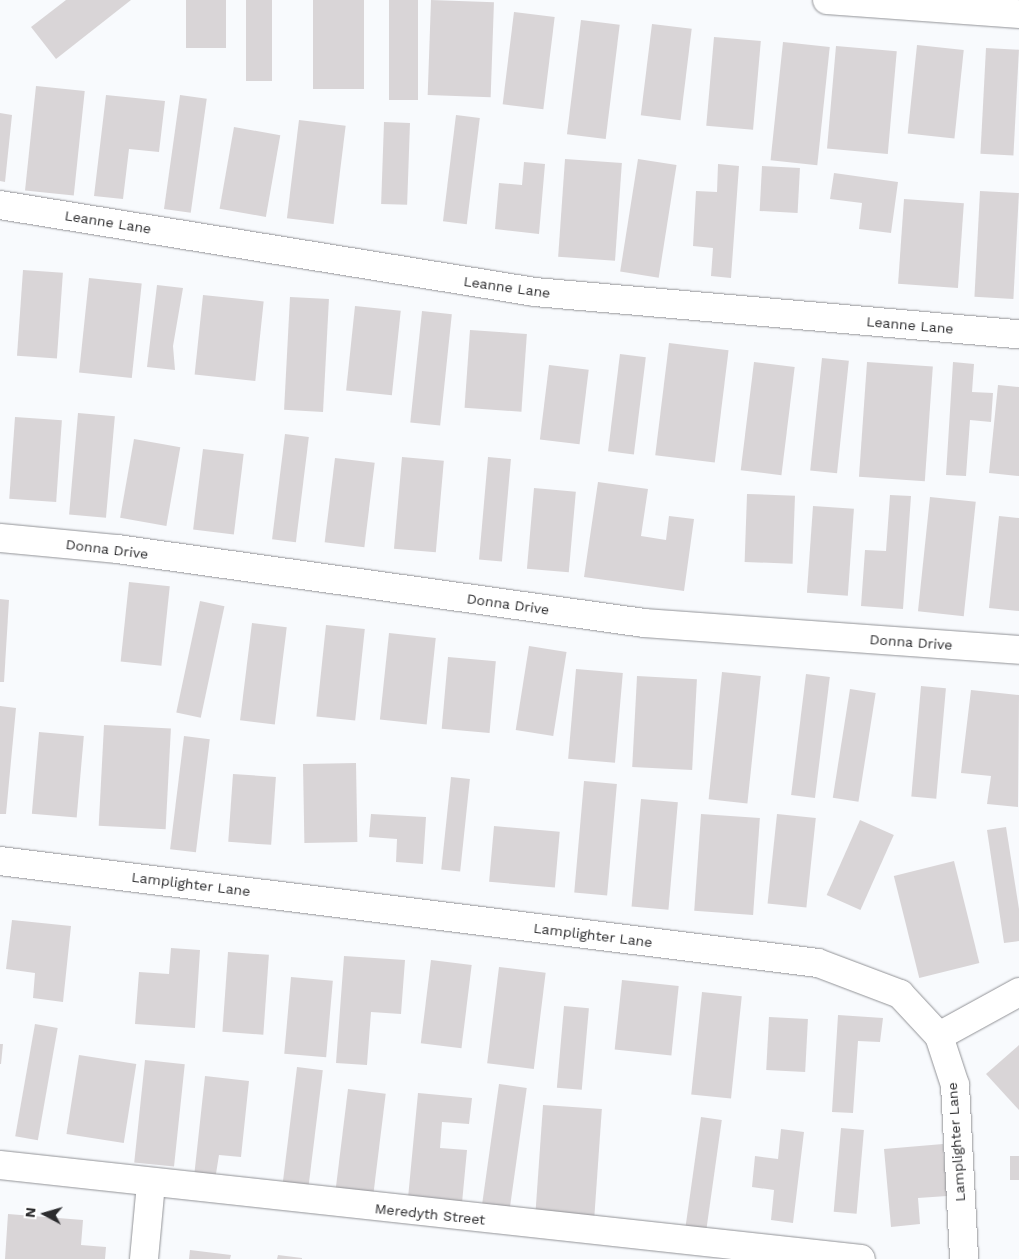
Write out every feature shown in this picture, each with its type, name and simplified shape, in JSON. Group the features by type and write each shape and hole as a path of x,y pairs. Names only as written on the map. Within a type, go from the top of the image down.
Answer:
{"street":[{"path":"827,0 1019,14"},
{"name":"Leanne Lane","path":"0,204 535,292 1019,334"},
{"name":"Donna Drive","path":"0,538 117,549 644,623 1019,650"},
{"name":"Lamplighter Lane","path":"0,860 818,963 900,994 938,1036 955,1085 964,1259"},
{"path":"938,1036 1019,992"},
{"name":"Meredyth Street","path":"0,1165 151,1184 861,1259"},
{"path":"144,1259 151,1184"}],"building":[{"path":"66,0 131,0 56,59 31,27"},
{"path":"186,0 226,0 226,48 186,48"},
{"path":"246,0 272,0 272,81 246,81"},
{"path":"313,0 364,0 364,89 313,89"},
{"path":"389,0 418,0 418,100 389,100"},
{"path":"431,0 494,2 491,97 428,95"},
{"path":"514,12 555,17 543,109 503,104"},
{"path":"581,20 620,25 606,139 567,134"},
{"path":"652,24 692,29 680,120 641,115"},
{"path":"714,37 761,41 753,130 706,126"},
{"path":"783,42 830,47 817,165 771,160"},
{"path":"917,45 964,50 954,138 908,134"},
{"path":"836,46 897,51 888,154 827,149"},
{"path":"986,48 1019,50 1013,156 980,154"},
{"path":"36,86 85,91 74,196 25,190"},
{"path":"106,95 165,101 159,152 129,149 123,199 94,196"},
{"path":"180,95 207,99 191,213 164,209"},
{"path":"0,113 12,115 5,182 0,181"},
{"path":"456,115 480,118 467,224 443,221"},
{"path":"299,120 346,126 334,224 287,218"},
{"path":"384,122 410,123 407,205 381,204"},
{"path":"234,127 280,135 266,217 220,209"},
{"path":"565,159 622,163 615,261 558,257"},
{"path":"638,159 677,165 659,278 620,272"},
{"path":"524,162 545,164 539,234 495,229 499,183 522,185"},
{"path":"718,164 739,166 731,278 711,276 713,248 693,246 696,191 717,192"},
{"path":"762,166 800,168 798,213 760,211"},
{"path":"834,173 898,182 891,233 859,229 862,203 830,199"},
{"path":"980,191 1019,193 1013,299 974,297"},
{"path":"904,199 964,203 958,288 898,284"},
{"path":"23,270 63,273 57,359 17,356"},
{"path":"89,278 142,284 132,378 79,372"},
{"path":"157,285 183,288 173,346 175,370 147,367"},
{"path":"203,295 264,301 255,381 195,375"},
{"path":"290,297 329,299 323,412 284,410"},
{"path":"355,306 401,311 392,395 346,391"},
{"path":"422,311 452,314 440,426 410,422"},
{"path":"470,330 527,334 521,412 465,408"},
{"path":"669,343 729,350 715,462 655,455"},
{"path":"620,354 646,357 634,454 608,451"},
{"path":"822,358 849,361 837,473 810,470"},
{"path":"754,362 795,367 781,475 741,470"},
{"path":"867,362 933,367 925,481 859,477"},
{"path":"953,362 974,364 972,392 993,393 991,422 970,420 966,476 946,475"},
{"path":"549,365 589,370 580,444 540,439"},
{"path":"998,385 1019,387 1019,476 989,473"},
{"path":"78,413 115,416 106,518 69,515"},
{"path":"15,417 62,420 56,502 9,499"},
{"path":"285,434 309,437 296,542 272,539"},
{"path":"134,439 180,447 166,526 120,518"},
{"path":"203,449 244,454 234,534 193,529"},
{"path":"402,457 444,461 436,552 394,549"},
{"path":"488,457 511,459 502,562 479,560"},
{"path":"335,458 375,463 364,547 325,542"},
{"path":"598,482 648,489 641,536 666,540 669,516 694,519 684,591 584,577"},
{"path":"534,488 576,492 569,572 527,569"},
{"path":"747,494 795,496 793,564 745,562"},
{"path":"890,495 911,496 903,609 861,606 865,550 886,551"},
{"path":"930,497 976,502 964,616 918,611"},
{"path":"813,506 854,509 848,596 807,593"},
{"path":"999,516 1019,518 1019,611 989,608"},
{"path":"129,582 170,586 161,666 121,662"},
{"path":"0,599 9,600 4,682 0,682"},
{"path":"200,601 224,606 201,718 176,713"},
{"path":"252,623 287,627 275,725 240,720"},
{"path":"326,625 365,629 355,721 316,716"},
{"path":"389,633 436,638 427,724 380,720"},
{"path":"529,646 567,652 553,736 516,730"},
{"path":"448,657 496,661 490,733 442,729"},
{"path":"576,669 623,673 615,763 568,759"},
{"path":"722,672 761,676 747,803 709,799"},
{"path":"806,674 830,677 815,798 791,795"},
{"path":"637,676 697,679 692,770 632,767"},
{"path":"921,686 946,688 936,799 911,797"},
{"path":"850,689 876,693 858,802 833,798"},
{"path":"971,690 1019,695 1018,807 987,804 991,776 961,773"},
{"path":"0,706 16,708 6,814 0,814"},
{"path":"104,725 171,729 166,829 99,826"},
{"path":"39,732 84,736 77,818 32,814"},
{"path":"184,736 210,739 196,852 170,849"},
{"path":"356,763 357,842 304,843 303,764"},
{"path":"233,774 276,777 271,845 228,842"},
{"path":"451,777 470,779 460,871 441,869"},
{"path":"584,781 617,784 607,895 574,893"},
{"path":"641,799 678,802 668,910 632,907"},
{"path":"371,814 426,817 423,864 396,862 397,839 369,837"},
{"path":"701,814 760,818 753,915 694,911"},
{"path":"777,814 816,818 806,908 768,904"},
{"path":"860,820 894,835 860,910 827,895"},
{"path":"494,826 560,832 555,888 489,882"},
{"path":"1006,827 1019,909 1019,941 1004,943 987,830"},
{"path":"954,861 979,963 919,978 894,876"},
{"path":"12,920 71,926 63,1002 33,998 35,973 6,969"},
{"path":"171,948 200,950 195,1028 135,1024 139,972 169,974"},
{"path":"228,952 269,955 263,1035 222,1032"},
{"path":"344,956 405,960 401,1014 371,1012 367,1065 336,1063"},
{"path":"431,960 472,965 461,1048 421,1043"},
{"path":"499,967 546,973 534,1069 487,1063"},
{"path":"291,977 333,981 326,1057 284,1054"},
{"path":"622,980 679,986 671,1056 615,1050"},
{"path":"702,992 742,996 731,1099 691,1094"},
{"path":"564,1006 589,1008 582,1090 557,1088"},
{"path":"838,1015 883,1018 880,1042 858,1041 853,1113 832,1112"},
{"path":"769,1017 808,1019 805,1072 766,1070"},
{"path":"35,1024 58,1028 38,1140 15,1136"},
{"path":"0,1044 3,1044 1,1064 0,1064"},
{"path":"1019,1045 1019,1110 986,1074"},
{"path":"79,1055 136,1064 124,1143 66,1134"},
{"path":"145,1060 185,1064 174,1167 134,1162"},
{"path":"297,1067 323,1070 309,1185 283,1182"},
{"path":"205,1076 249,1081 241,1157 219,1155 215,1180 194,1177"},
{"path":"499,1084 527,1088 508,1218 481,1214"},
{"path":"348,1089 386,1094 373,1197 335,1192"},
{"path":"418,1093 472,1098 469,1124 442,1122 440,1148 467,1150 462,1203 408,1198"},
{"path":"543,1105 602,1109 594,1223 535,1219"},
{"path":"701,1117 722,1120 706,1235 685,1232"},
{"path":"841,1128 864,1130 857,1214 834,1212"},
{"path":"781,1129 804,1132 793,1223 771,1220 774,1190 752,1187 755,1156 778,1159"},
{"path":"943,1144 947,1196 918,1198 920,1224 891,1227 884,1149"},
{"path":"1010,1156 1019,1156 1019,1180 1010,1180"},
{"path":"8,1214 83,1220 81,1245 106,1247 105,1259 5,1259"},
{"path":"190,1250 231,1255 230,1259 189,1259"},
{"path":"278,1255 302,1258 302,1259 277,1259"}]}
